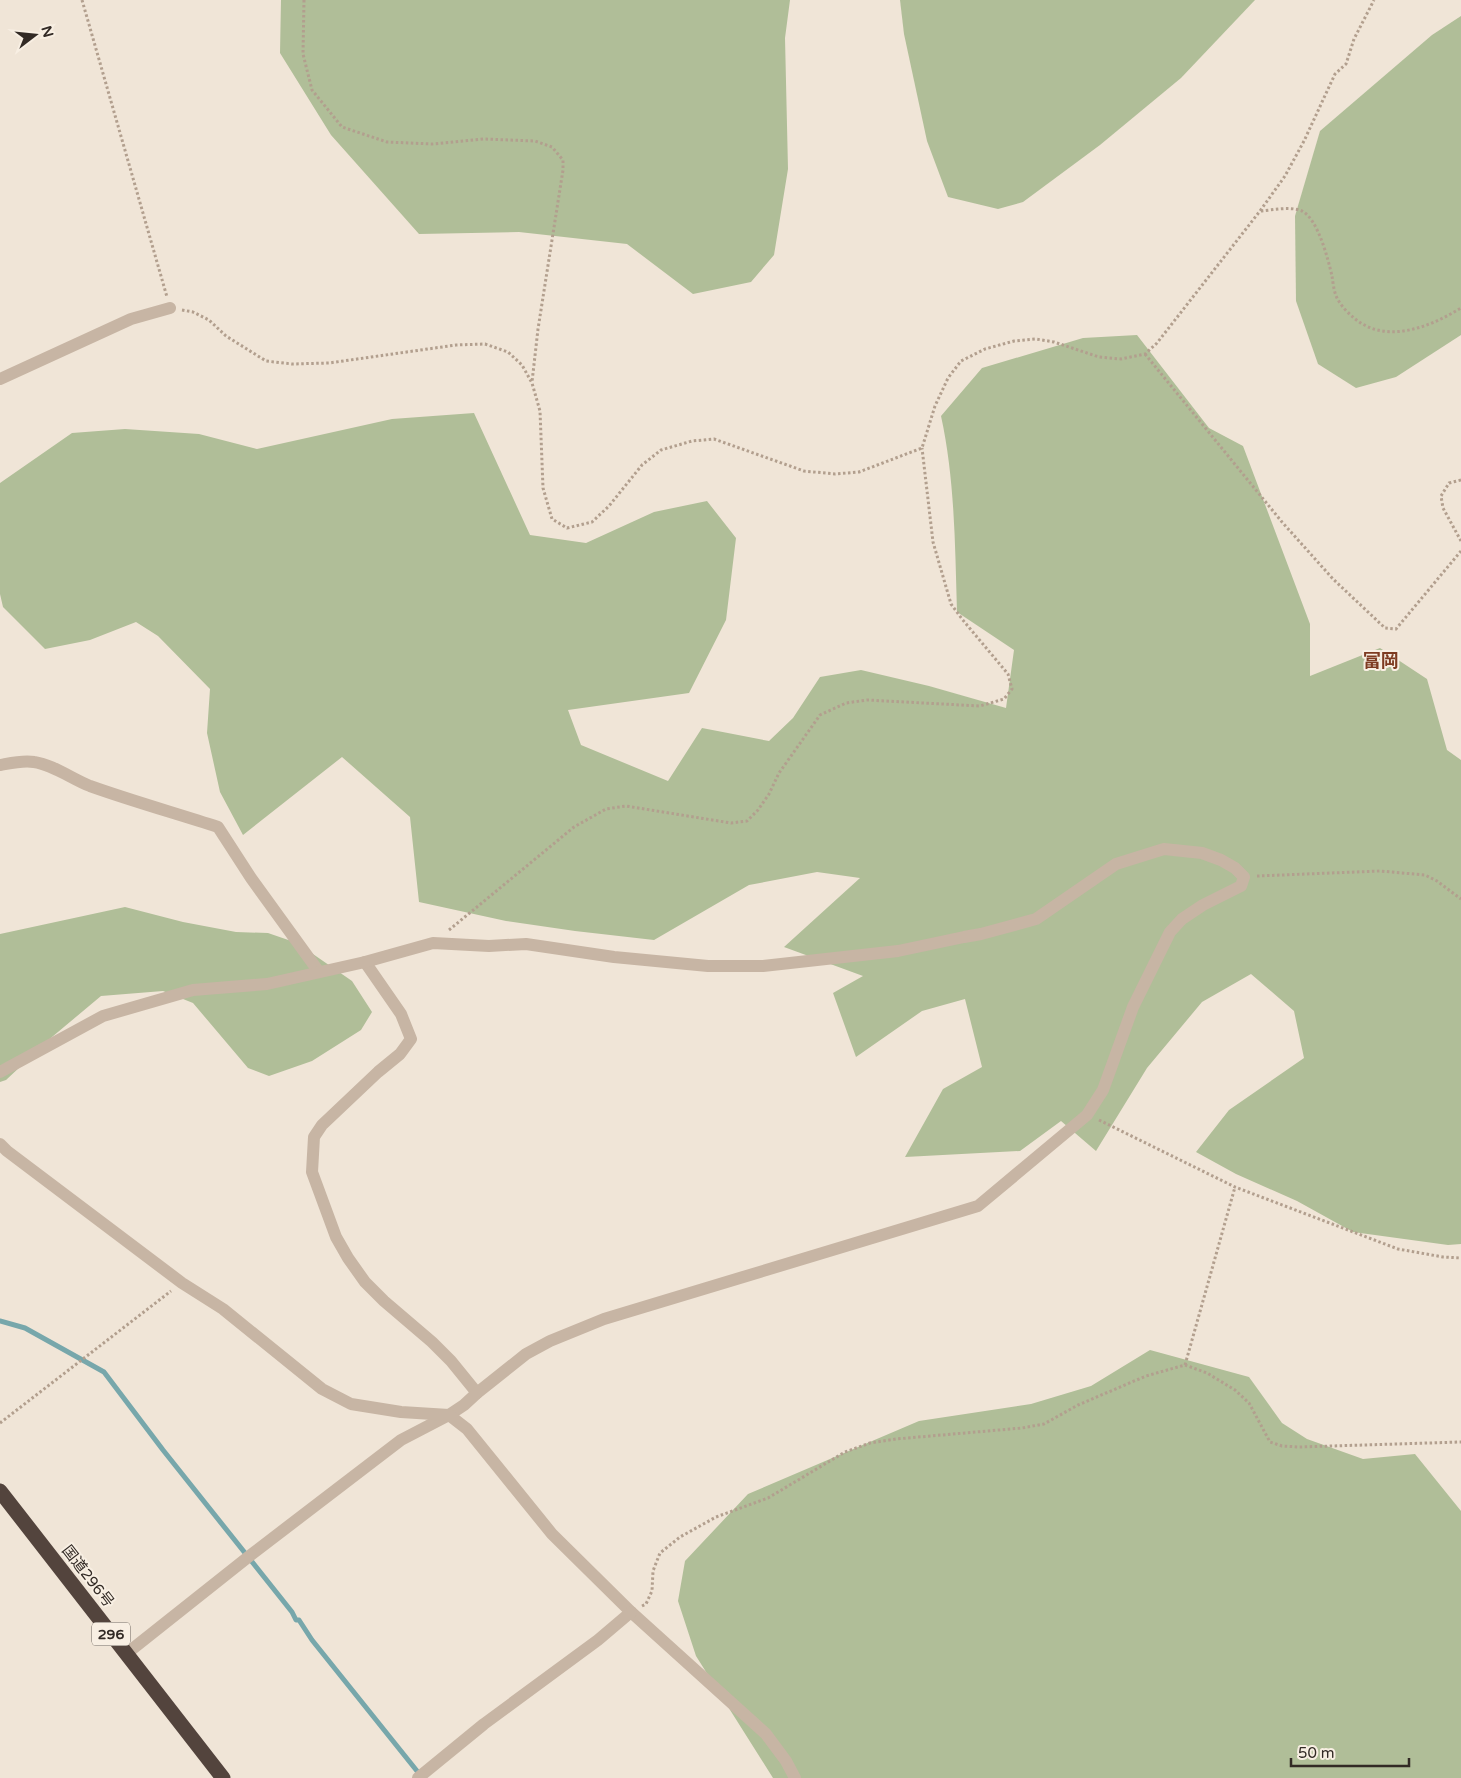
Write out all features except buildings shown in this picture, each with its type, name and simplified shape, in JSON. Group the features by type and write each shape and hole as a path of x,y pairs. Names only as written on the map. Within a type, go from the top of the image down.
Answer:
{"highway":[{"name":"国道296号","path":"0,1491 223,1778"}],"street":[{"path":"0,379 131,319 170,308"},
{"path":"0,765 34,762 51,767 86,784 127,799 218,827 251,878 319,972"},
{"path":"0,1072 102,1016 193,990 267,984 365,962 433,943 489,946 526,944 614,957 708,966 763,966 898,951 981,934 1036,919 1116,864 1164,849 1202,853 1221,860 1241,872 1244,877 1242,886 1203,905 1182,919 1170,932 1133,1007 1103,1090 1088,1115 978,1206 604,1319 550,1341 526,1354 449,1415 401,1440 252,1554 126,1654"},
{"path":"365,962 401,1014 411,1039 400,1054 322,1125 314,1137 312,1172 336,1237 365,1282 452,1361 477,1393"},
{"path":"0,1144 7,1152 182,1283 223,1309 322,1389 351,1404 401,1412 449,1415 467,1429 552,1534 631,1612 766,1734 795,1778"},
{"path":"418,1778 484,1724 598,1640 631,1612"}],"path":[{"path":"82,0 170,308 193,312 209,320 226,336 266,361 292,364 329,363 456,345 485,344 508,352 522,365 532,383 540,411 543,488 552,519 567,528 592,522 609,506 642,466 661,450 692,441 714,439 804,471 834,474 860,472 922,448"},
{"path":"304,0 303,54 312,90 342,127 387,142 432,144 484,139 535,140 552,147 563,160 532,383"},
{"path":"433,943 574,827 606,808 626,806 731,823 747,821 758,810 779,774 820,715 846,703 867,700 980,706 1004,699 1012,689 1008,674 962,620 951,604 933,542 922,448 935,406 948,378 961,362 985,350 1014,341 1036,339 1054,342 1100,357 1121,359 1145,354 1156,343 1260,211 1285,176 1304,141 1335,74 1346,64 1354,39 1374,0"},
{"path":"1260,211 1292,209 1303,212 1313,220 1329,265 1337,298 1346,311 1357,321 1372,328 1389,332 1403,331 1441,320 1461,308"},
{"path":"1145,354 1282,522 1333,578 1385,628 1396,630 1461,551"},
{"path":"1461,480 1449,482 1441,496 1443,508 1461,541"},
{"path":"1244,877 1380,870 1425,875 1437,881 1461,899"},
{"path":"1088,1115 1235,1187 1398,1249 1443,1257 1461,1258"},
{"path":"1185,1365 1235,1187"},
{"path":"0,1423 182,1283"},
{"path":"631,1612 646,1604 652,1591 653,1571 660,1553 680,1537 716,1517 768,1498 845,1452 870,1443 896,1439 1022,1428 1044,1424 1078,1405 1146,1376 1185,1365 1207,1373 1235,1390 1249,1403 1270,1442 1282,1446 1461,1442"}],"green space":[{"path":"281,0 790,0 785,38 788,169 774,255 751,282 693,294 627,244 519,232 419,234 331,135 280,53"},
{"path":"900,0 1255,0 1181,78 1100,145 1023,202 998,209 948,197 927,141 904,34"},
{"path":"1461,16 1461,335 1396,377 1356,388 1318,364 1296,301 1295,216 1320,131 1432,35"},
{"path":"1137,335 1209,428 1243,446 1310,624 1310,676 1380,648 1427,679 1447,750 1461,760 1461,1244 1448,1245 1353,1232 1297,1201 1236,1174 1196,1152 1229,1110 1304,1058 1294,1011 1251,974 1202,1002 1147,1068 1096,1151 1061,1121 1020,1151 905,1157 943,1089 982,1067 965,999 922,1011 856,1057 833,993 863,976 784,947 860,878 817,872 749,885 654,940 506,921 419,902 410,817 342,757 243,835 220,792 207,733 210,689 158,636 136,622 90,640 45,649 3,607 0,594 0,483 72,433 125,429 199,434 257,449 392,419 474,413 530,535 586,543 654,512 707,501 736,538 726,620 689,693 568,710 581,745 668,781 702,728 769,741 793,718 820,677 861,670 929,686 1006,708 1014,650 957,612 952,489 941,416 982,368 1083,338"},
{"path":"125,907 183,922 236,932 268,933 297,943 352,981 372,1012 361,1030 312,1061 269,1076 248,1068 193,1003 163,991 101,996 52,1037 6,1080 0,1082 0,934"},
{"path":"1150,1350 1249,1377 1282,1423 1307,1439 1363,1459 1415,1454 1461,1511 1461,1778 773,1778 696,1656 678,1601 685,1561 748,1494 919,1421 1031,1404 1091,1386"}],"waterway":[{"path":"0,1321 25,1328 104,1372 163,1450 292,1612 296,1620 299,1620 312,1640 421,1776"}],"district":[{"name":"富岡","path":"1381,661"}]}
